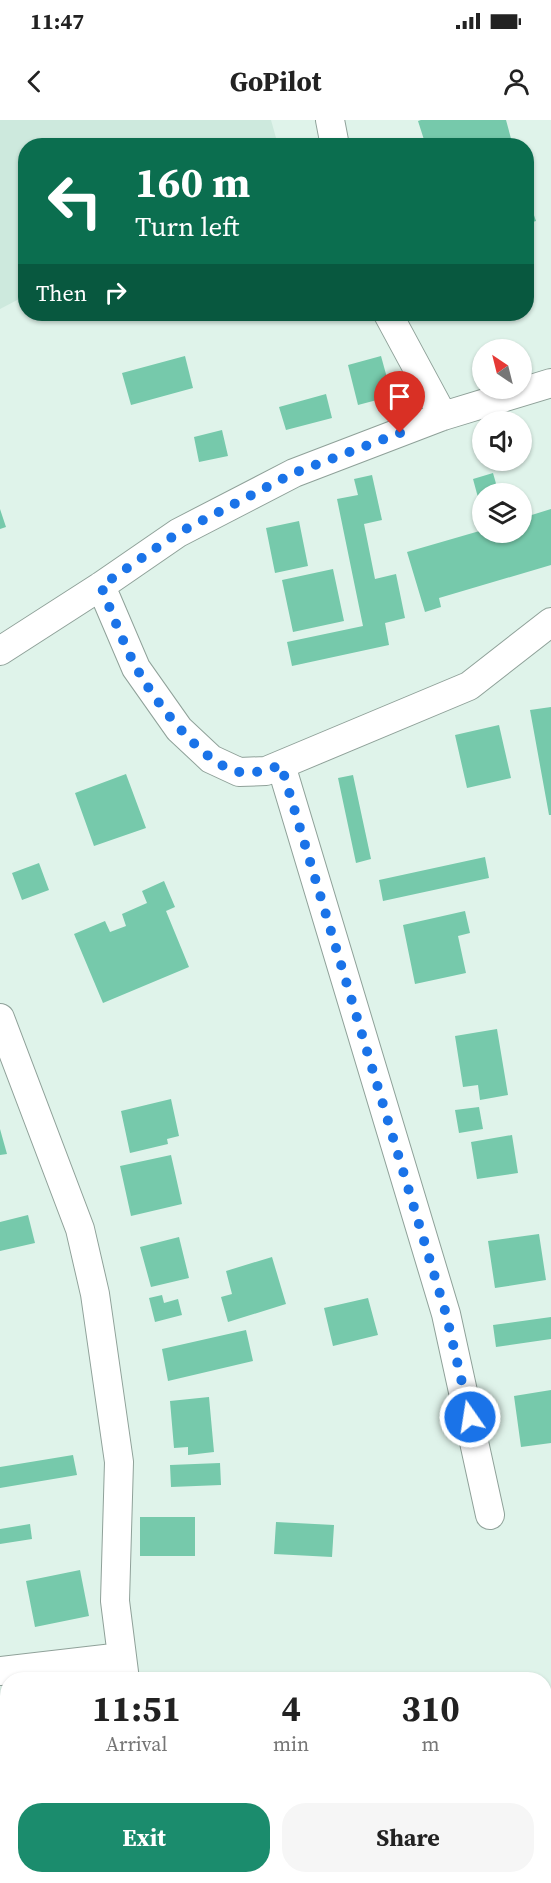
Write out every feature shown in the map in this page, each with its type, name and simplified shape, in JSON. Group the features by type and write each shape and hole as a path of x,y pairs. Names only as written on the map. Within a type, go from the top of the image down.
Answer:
{"street":[{"path":"330,120 333,138"},
{"path":"392,321 443,416"},
{"path":"0,651 178,533 294,473 443,416 551,383"},
{"path":"101,586 136,668 179,729 211,759 239,772 266,771 469,686 551,622"},
{"path":"281,765 446,1314 490,1515"},
{"path":"0,1017 80,1229 96,1294 118,1462 115,1601 123,1668 0,1671"}],"shaded area":[{"path":"0,120 271,120 276,138 18,138 18,300 0,309"}],"building":[{"path":"506,120 511,138 423,138 418,121"},
{"path":"185,356 193,388 131,405 122,373"},
{"path":"381,356 392,396 358,405 348,365"},
{"path":"326,394 332,418 286,430 279,407"},
{"path":"222,430 228,456 199,462 194,437"},
{"path":"493,473 496,483 474,483 473,479"},
{"path":"372,475 382,520 364,524 375,579 396,574 405,618 385,623 389,645 292,666 287,642 363,626 337,499 358,495 354,479"},
{"path":"0,509 6,527 0,529"},
{"path":"551,509 551,565 439,598 441,607 425,612 407,552 472,533 472,543 532,543 532,515"},
{"path":"299,521 308,566 275,573 266,528"},
{"path":"333,569 344,621 293,632 282,580"},
{"path":"551,707 551,815 549,815 530,710"},
{"path":"499,725 511,778 467,788 455,735"},
{"path":"126,774 146,828 94,846 75,793"},
{"path":"353,775 371,859 356,863 338,778"},
{"path":"485,857 489,878 383,901 379,880"},
{"path":"39,863 49,890 22,900 12,873"},
{"path":"164,881 175,907 166,911 189,967 103,1003 74,934 105,921 110,932 126,926 122,914 147,903 142,891"},
{"path":"465,911 470,933 458,936 466,973 415,984 403,925"},
{"path":"497,1029 508,1095 480,1100 478,1085 463,1087 455,1036"},
{"path":"171,1099 179,1136 167,1139 168,1144 130,1153 121,1111"},
{"path":"479,1107 483,1129 459,1133 455,1110"},
{"path":"0,1129 7,1154 0,1155"},
{"path":"512,1135 518,1173 477,1179 471,1142"},
{"path":"171,1155 182,1204 131,1216 120,1166"},
{"path":"28,1215 35,1243 0,1251 0,1222"},
{"path":"539,1234 546,1280 495,1288 488,1241"},
{"path":"179,1237 189,1278 151,1287 140,1247"},
{"path":"272,1257 286,1304 228,1322 221,1297 232,1294 226,1271"},
{"path":"162,1295 164,1303 178,1299 182,1315 155,1322 149,1298"},
{"path":"368,1298 378,1335 333,1346 324,1308"},
{"path":"551,1317 551,1339 496,1347 493,1325"},
{"path":"246,1330 253,1361 168,1381 162,1349"},
{"path":"551,1390 551,1443 521,1447 514,1396"},
{"path":"209,1397 214,1452 188,1455 188,1447 174,1448 170,1401"},
{"path":"73,1455 77,1475 0,1488 0,1467"},
{"path":"220,1463 221,1485 171,1487 170,1465"},
{"path":"140,1517 195,1517 195,1556 140,1556"},
{"path":"276,1522 334,1525 332,1557 274,1554"},
{"path":"30,1524 32,1539 0,1544 0,1529"},
{"path":"80,1570 89,1616 35,1627 26,1581"}],"route":[{"path":"400,433 294,473 178,533 101,586 136,668 179,729 211,759 239,772 266,771 281,765 446,1314 470,1417"}]}
